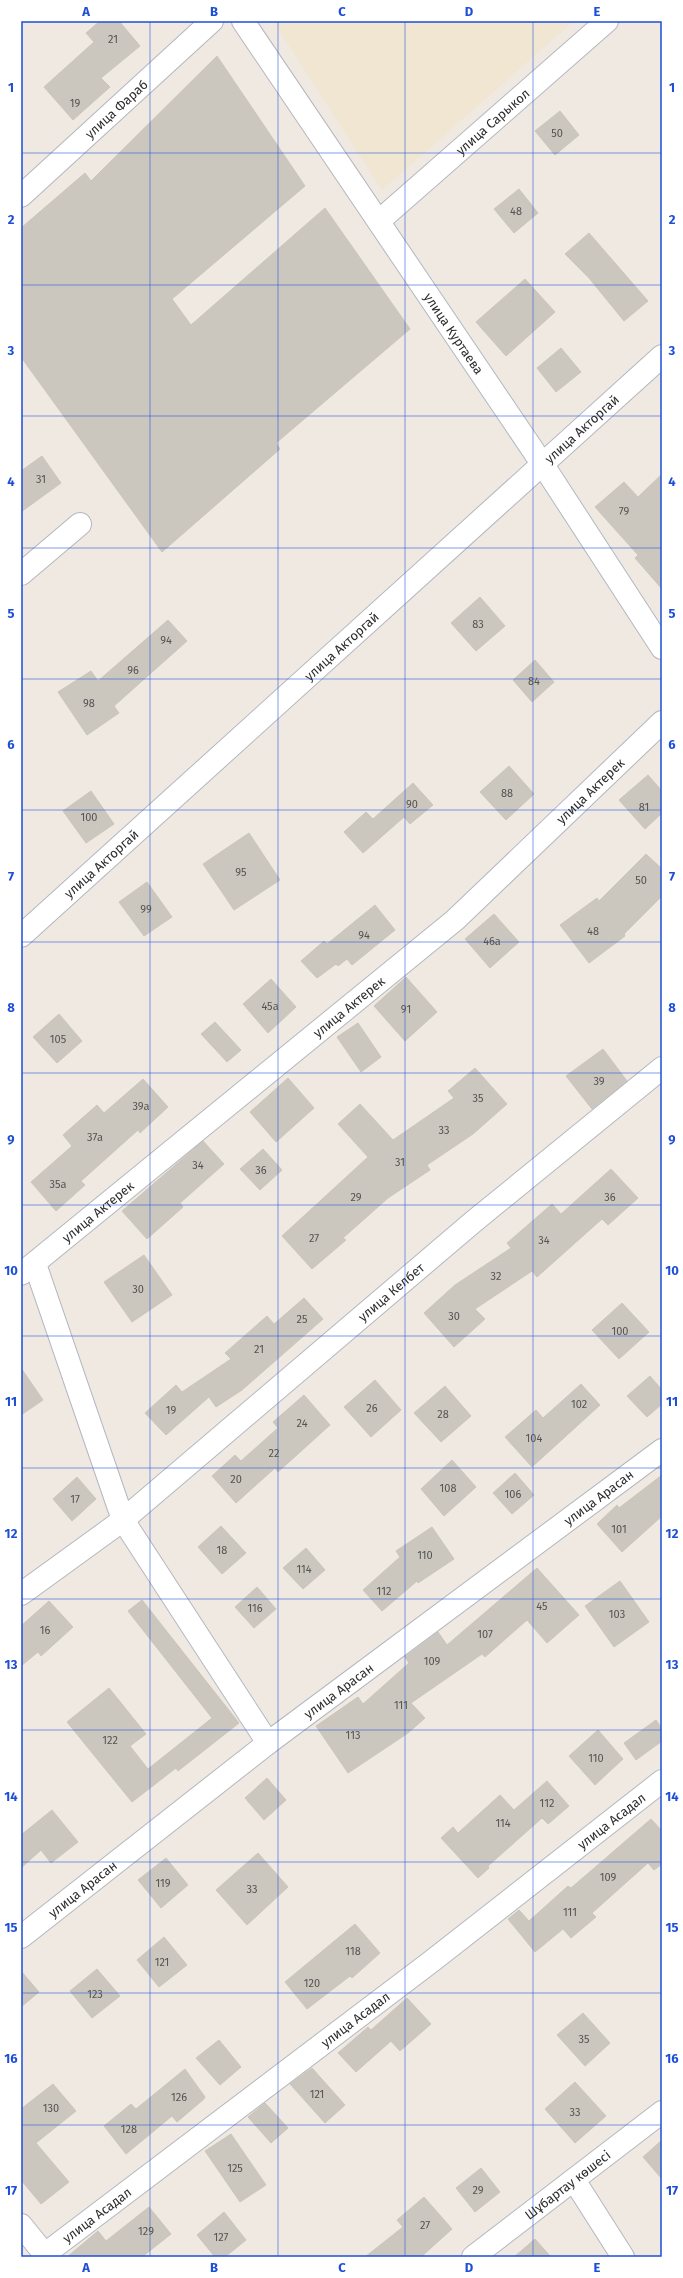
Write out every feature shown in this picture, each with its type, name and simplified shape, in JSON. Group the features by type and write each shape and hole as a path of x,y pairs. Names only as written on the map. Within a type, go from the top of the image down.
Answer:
{"street":[{"name":"улица Фараб","path":"21,196 212,21"},
{"name":"улица Куртаева","path":"243,21 543,465 662,648"},
{"name":"улица Сарыкол","path":"379,221 607,21"},
{"name":"улица Акторгай","path":"21,936 662,356"},
{"path":"21,574 80,524"},
{"name":"улица Актерек","path":"28,1269 455,920 662,722"},
{"name":"улица Келбет","path":"21,1594 123,1520 467,1227 662,1068"},
{"path":"28,1269 123,1520 268,1743"},
{"name":"улица Арасан","path":"21,1937 268,1743 662,1450"},
{"name":"улица Асадал","path":"21,2225 46,2255 432,1961 662,1781"},
{"name":"Шұбартау көшесі","path":"473,2257 662,2112"},
{"path":"574,2180 623,2257"}],"shaded area":[{"path":"273,21 574,21 382,190"}],"building":[{"path":"100,21 119,21 140,46 101,78 110,87 73,120 44,87 94,42 86,33"},
{"path":"217,56 305,186 172,299 191,325 325,208 410,329 276,443 280,449 162,552 21,357 21,228 85,173 91,181"},
{"path":"560,111 579,135 555,155 535,131"},
{"path":"519,189 538,213 514,233 494,209"},
{"path":"589,233 648,301 624,321 589,278 565,254"},
{"path":"525,279 555,312 506,356 476,322"},
{"path":"561,348 581,372 556,392 537,368"},
{"path":"42,456 61,483 21,512 21,471"},
{"path":"662,474 662,589 635,558 638,555 595,507 624,482 638,497"},
{"path":"480,597 505,626 476,651 451,623"},
{"path":"168,620 187,641 114,706 119,713 87,735 58,692 91,671 98,681"},
{"path":"535,660 554,682 532,702 513,680"},
{"path":"509,766 534,794 506,820 480,792"},
{"path":"648,775 662,791 662,813 645,829 619,800"},
{"path":"413,783 433,805 410,824 404,817 363,853 344,832 366,812 373,819"},
{"path":"91,791 114,824 86,843 63,811"},
{"path":"249,833 280,880 234,910 203,864"},
{"path":"646,854 662,869 662,896 624,934 625,936 589,963 560,925 597,898 599,901"},
{"path":"147,882 172,917 144,936 119,902"},
{"path":"375,905 395,930 352,965 347,959 338,966 336,964 317,978 301,961 324,941 327,944"},
{"path":"494,914 519,942 490,968 465,939"},
{"path":"406,977 437,1012 405,1041 374,1006"},
{"path":"271,979 296,1007 268,1033 243,1004"},
{"path":"59,1014 82,1041 57,1063 33,1037"},
{"path":"215,1022 241,1050 227,1062 201,1034"},
{"path":"358,1023 381,1057 361,1072 337,1037"},
{"path":"603,1049 627,1081 592,1109 566,1076"},
{"path":"475,1068 507,1104 473,1134 427,1165 430,1170 388,1198 343,1238 346,1240 312,1269 282,1236 368,1157 338,1124 360,1104 393,1140 454,1098 448,1091"},
{"path":"288,1078 314,1108 276,1142 250,1112"},
{"path":"143,1079 168,1107 140,1133 138,1130 81,1181 85,1185 56,1211 31,1182 72,1146 63,1135 97,1105 104,1113"},
{"path":"203,1141 224,1164 180,1203 183,1207 147,1239 122,1211"},
{"path":"263,1149 282,1170 260,1190 240,1169"},
{"path":"611,1169 638,1198 608,1225 602,1219 537,1277 532,1271 475,1309 485,1319 454,1347 424,1313 455,1285 511,1248 507,1243 552,1204 561,1214"},
{"path":"144,1255 172,1295 132,1322 104,1282"},
{"path":"304,1298 323,1319 242,1390 216,1407 209,1397 166,1435 145,1413 176,1385 182,1392 231,1359 225,1353 267,1316 274,1324"},
{"path":"622,1303 649,1332 619,1359 592,1330"},
{"path":"21,1368 43,1400 21,1415"},
{"path":"650,1376 662,1390 662,1404 647,1417 627,1396"},
{"path":"375,1380 401,1410 371,1437 344,1407"},
{"path":"581,1384 600,1405 532,1467 505,1437 536,1410 543,1418"},
{"path":"445,1386 471,1416 441,1442 414,1413"},
{"path":"304,1395 330,1425 278,1472 275,1468 236,1503 212,1476 235,1455 241,1461 278,1428 273,1422"},
{"path":"452,1460 476,1487 444,1516 421,1489"},
{"path":"515,1473 534,1495 512,1514 493,1493"},
{"path":"662,1475 662,1516 622,1552 597,1524 617,1505 619,1508"},
{"path":"77,1477 96,1499 72,1521 53,1499"},
{"path":"221,1526 246,1553 222,1574 198,1547"},
{"path":"432,1527 454,1559 418,1583 417,1581 382,1611 363,1590 400,1557 396,1551"},
{"path":"306,1548 325,1570 303,1589 283,1568"},
{"path":"537,1568 579,1615 547,1643 527,1620 485,1657 482,1654 411,1703 425,1718 408,1733 348,1773 316,1726 358,1697 363,1704 409,1663 405,1657 438,1632 447,1645"},
{"path":"620,1581 649,1622 614,1647 585,1606"},
{"path":"257,1587 276,1609 254,1628 235,1607"},
{"path":"142,1600 239,1723 178,1771 176,1768 132,1802 67,1722 109,1688 146,1734 130,1746 148,1769 212,1718 128,1611"},
{"path":"49,1601 73,1627 41,1656 38,1652 21,1666 21,1626"},
{"path":"656,1720 662,1729 662,1741 636,1760 624,1743"},
{"path":"598,1730 623,1759 595,1785 569,1756"},
{"path":"267,1778 286,1800 264,1820 245,1798"},
{"path":"547,1781 569,1806 548,1824 542,1818 488,1866 489,1868 478,1878 441,1838 453,1827 458,1833 500,1795 514,1810"},
{"path":"52,1810 78,1842 51,1863 41,1850 21,1868 21,1835"},
{"path":"651,1819 662,1831 662,1864 654,1870 648,1863 592,1913 596,1917 571,1938 563,1929 535,1952 508,1919 519,1910 529,1921 568,1886 571,1888"},
{"path":"258,1853 288,1887 247,1925 216,1890"},
{"path":"166,1858 188,1885 161,1908 138,1880"},
{"path":"355,1924 380,1953 352,1978 350,1976 307,2009 285,1982"},
{"path":"164,1937 187,1965 159,1987 137,1960"},
{"path":"97,1969 120,1996 92,2018 70,1991"},
{"path":"21,1971 39,1992 21,2007"},
{"path":"407,1998 431,2024 400,2051 391,2041 356,2072 338,2053 368,2027 371,2030"},
{"path":"583,2013 610,2043 585,2066 557,2035"},
{"path":"219,2040 241,2067 220,2085 196,2058"},
{"path":"312,2068 345,2105 325,2123 290,2084"},
{"path":"185,2069 205,2097 204,2099 177,2122 172,2116 126,2154 104,2126 131,2104 136,2109"},
{"path":"575,2082 606,2116 575,2143 545,2109"},
{"path":"53,2084 76,2111 36,2143 69,2182 41,2204 21,2180 21,2109"},
{"path":"265,2103 288,2128 271,2143 248,2117"},
{"path":"231,2134 266,2185 240,2202 205,2151"},
{"path":"662,2140 662,2179 643,2157"},
{"path":"481,2168 500,2192 475,2212 456,2188"},
{"path":"424,2197 452,2229 421,2257 365,2257 403,2227 397,2220"},
{"path":"149,2207 171,2234 142,2257 67,2257 98,2231 106,2241"},
{"path":"224,2212 246,2240 225,2257 215,2257 197,2235"},
{"path":"535,2239 551,2257 514,2257"}]}
